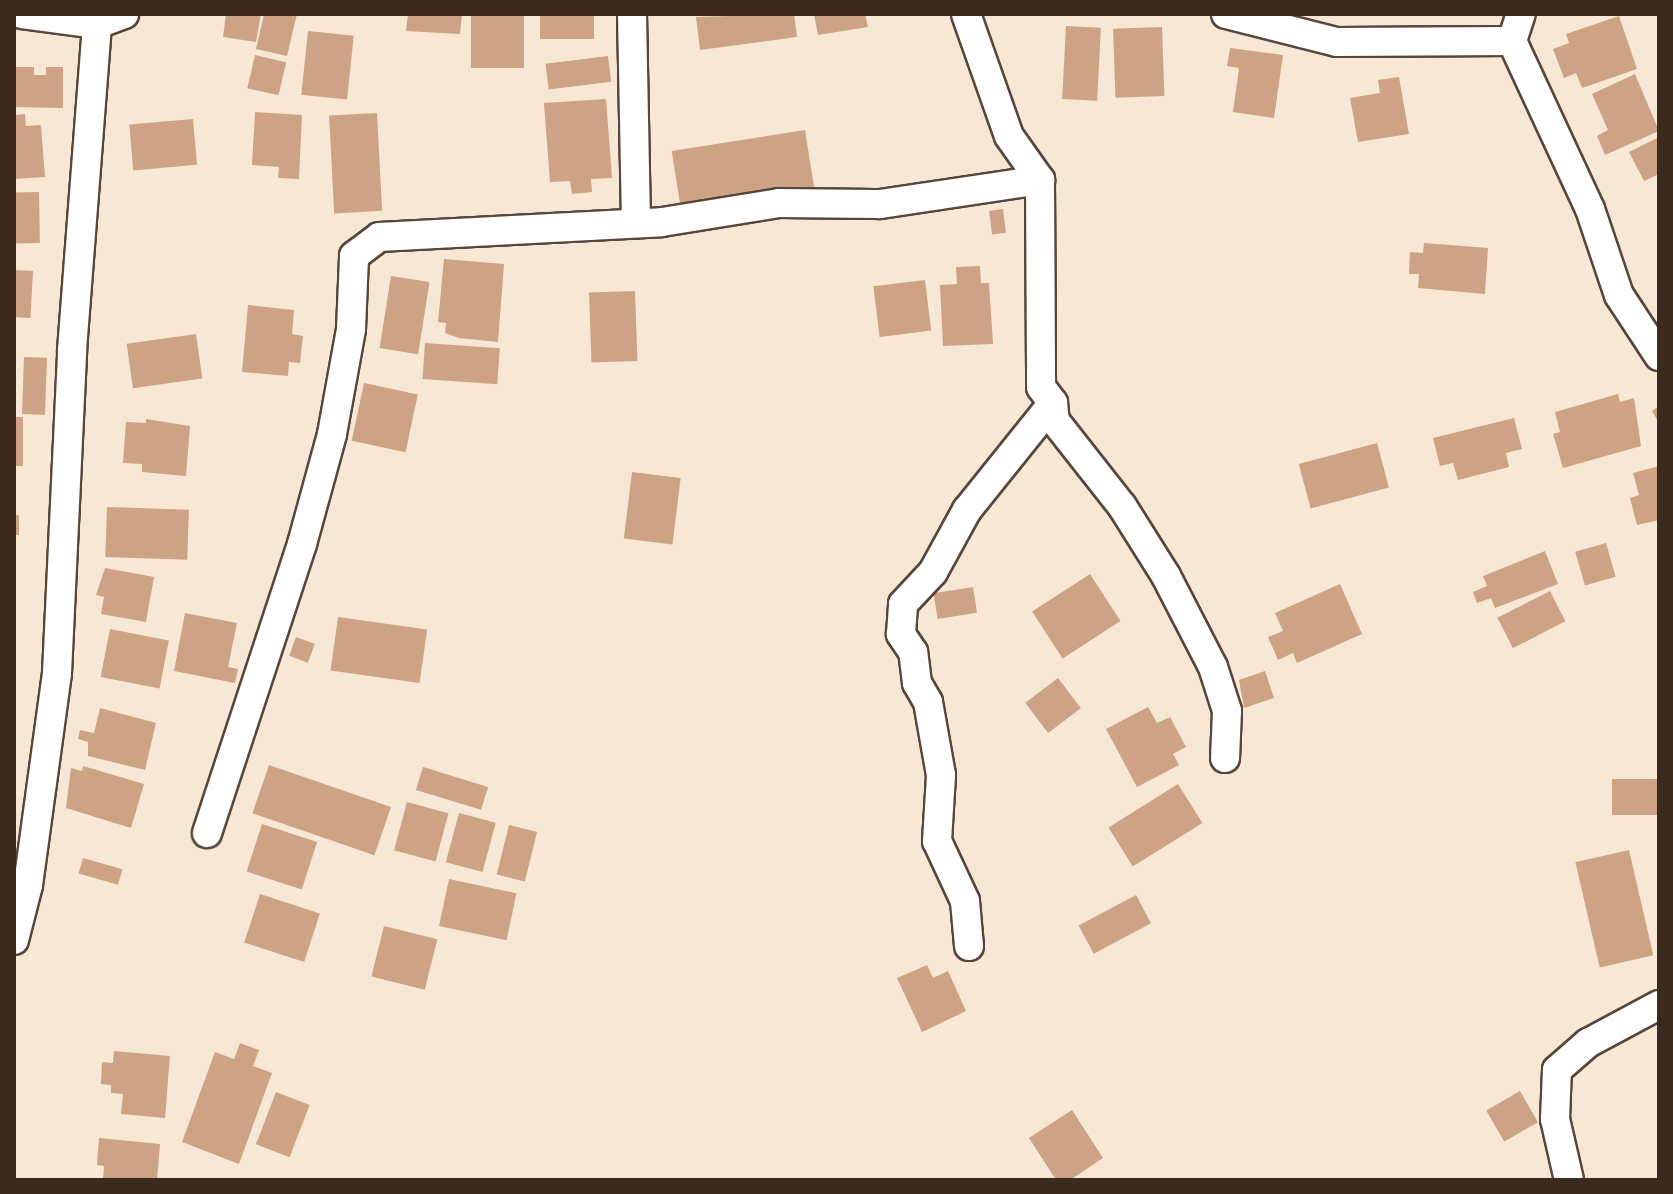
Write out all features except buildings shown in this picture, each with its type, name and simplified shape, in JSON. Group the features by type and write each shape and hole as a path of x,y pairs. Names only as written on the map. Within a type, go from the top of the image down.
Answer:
{"street":[{"path":"22,14 97,24 124,14"},
{"path":"632,14 636,221"},
{"path":"966,14 1009,136 1040,180 1037,360 1041,387 1053,403 1055,421 1129,517 1166,576 1213,667 1227,711 1225,758"},
{"path":"1226,14 1337,42 1512,41"},
{"path":"1512,41 1521,14"},
{"path":"14,940 28,885 57,673 72,350 97,24"},
{"path":"1512,41 1523,55 1590,209 1619,295 1659,356"},
{"path":"207,833 302,544 332,434 351,329 354,256 379,237 687,219 779,203 880,204 1040,180"},
{"path":"969,946 965,901 937,841 941,775 928,702 917,683 913,652 901,634 903,604 933,572 967,510 1053,403"},
{"path":"1569,1180 1555,1119 1557,1070 1588,1043 1659,1005"}]}
